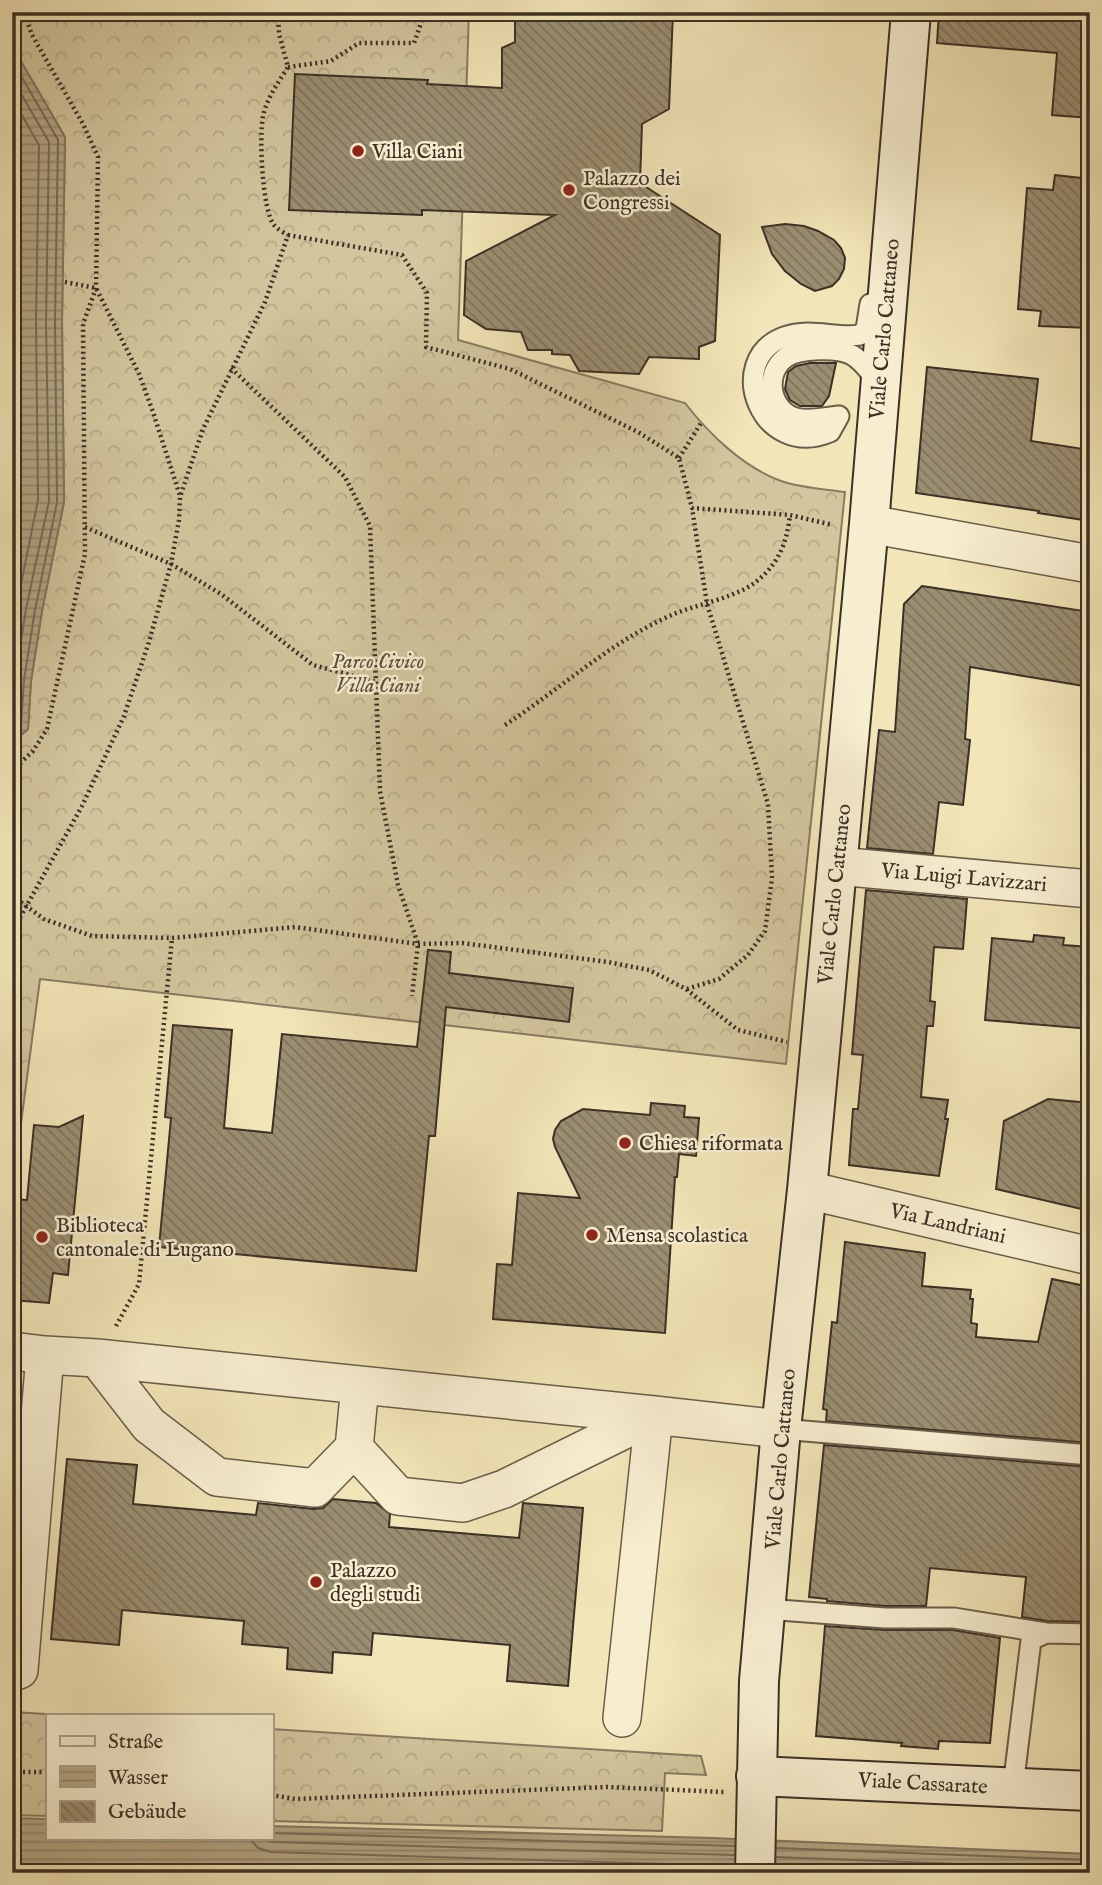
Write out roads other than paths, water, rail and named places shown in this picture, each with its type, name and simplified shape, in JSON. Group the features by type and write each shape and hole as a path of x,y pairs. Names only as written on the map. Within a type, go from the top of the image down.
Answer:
{"main road":[{"name":"Viale Carlo Cattaneo","path":"755,1873 759,1681 781,1429 807,1190 837,866 856,525 879,385 911,12"},
{"name":"Viale Cassarate","path":"756,1784 1013,1787 1090,1791"}],"street":[{"path":"856,525 1090,565"},
{"name":"Via Luigi Lavizzari","path":"837,866 1090,888"},
{"name":"Via Landriani","path":"807,1190 1090,1256"},
{"path":"19,1670 28,1353 781,1429"},
{"path":"97,1358 149,1425 217,1477 316,1488 354,1448 360,1385"},
{"path":"354,1448 398,1496 463,1503 504,1489 654,1415"},
{"path":"622,1718 654,1415"}],"lane":[{"path":"879,385 864,366 845,352 815,351 785,358 775,371 772,391 774,400 782,411 806,420 839,416 831,432 804,438 782,431 766,420 756,401 754,377 767,349 784,337 812,332 853,336 864,333 869,312 879,220 889,196 896,190"},
{"path":"781,1429 1090,1455"},
{"path":"766,1609 885,1618 954,1618 1046,1633 1090,1634"},
{"path":"1013,1787 1031,1640 1046,1633"}],"water":[{"path":"12,46 65,137 62,321 64,502 42,611 31,681 28,729 12,743"},
{"path":"12,1818 46,1819 46,1840 273,1840 273,1826 712,1838 1090,1854 1090,1873 12,1873"}],"place":[{"name":"Villa Ciani","path":"358,151"},
{"name":"Palazzo dei Congressi","path":"569,190"},
{"name":"Chiesa riformata","path":"625,1143"},
{"name":"Mensa scolastica","path":"592,1235"},
{"name":"Biblioteca cantonale di Lugano","path":"42,1237"},
{"name":"Palazzo degli studi","path":"316,1582"}],"park label":[{"name":"Parco Civico Villa Ciani","path":"378,673"}]}
